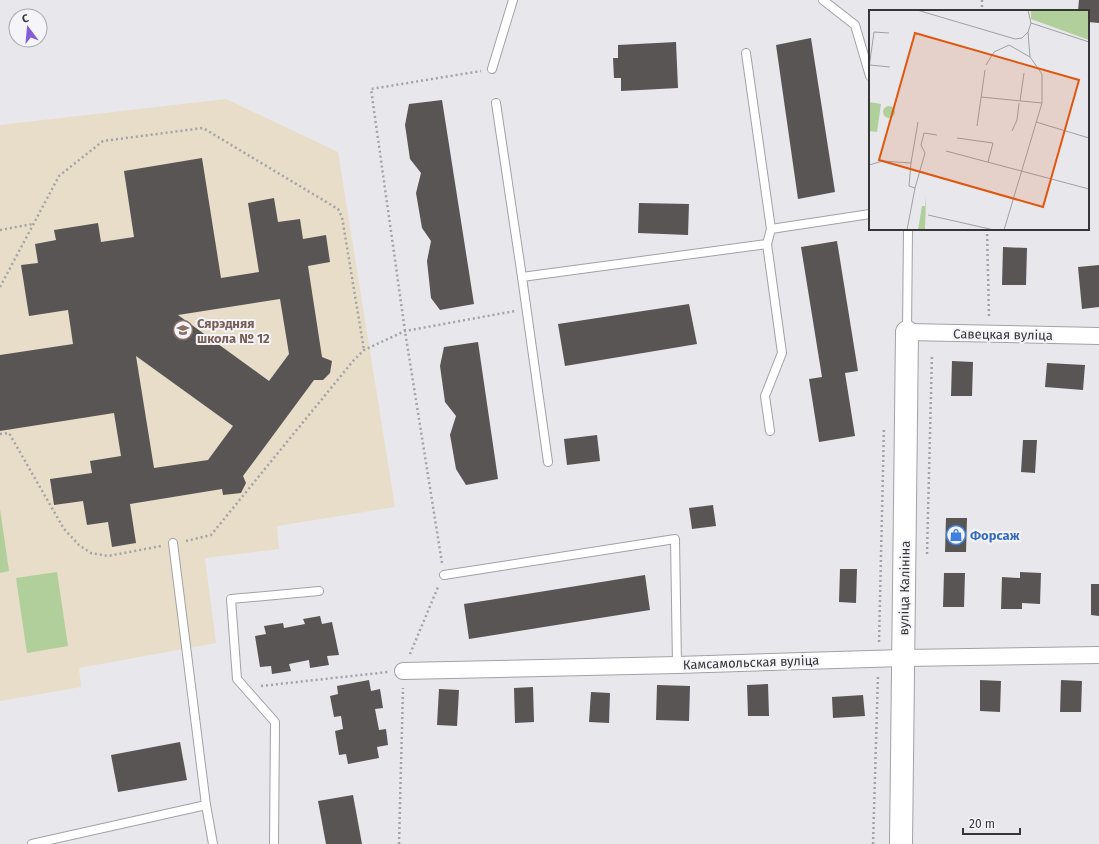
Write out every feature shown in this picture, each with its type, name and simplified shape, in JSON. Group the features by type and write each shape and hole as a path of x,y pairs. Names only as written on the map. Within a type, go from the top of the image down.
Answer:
{"street":[{"name":"Савецкая вуліца","path":"907,332 1099,336"},
{"name":"вуліца Калініна","path":"901,844 907,332"},
{"name":"Камсамольская вуліца","path":"403,671 879,658 1099,655"}],"lane":[{"path":"492,69 513,0"},
{"path":"823,0 855,24 869,73"},
{"path":"746,53 772,229 767,244 782,353 765,396 770,431"},
{"path":"496,103 548,462"},
{"path":"772,229 869,214"},
{"path":"907,332 908,230"},
{"path":"522,277 767,244"},
{"path":"444,575 675,539 677,664"},
{"path":"173,544 206,805 213,844"},
{"path":"274,844 275,722 237,679 231,599 318,591"},
{"path":"32,844 206,805"}],"path":[{"path":"399,844 403,671 444,575 405,331 371,89 492,69"},
{"path":"0,287 59,176 103,141 203,128 338,209 342,217 364,350"},
{"path":"0,230 34,224"},
{"path":"987,230 989,334"},
{"path":"0,434 9,433 64,529 80,545 90,552 108,556 173,544 211,535 353,361 364,350 405,331 526,309"},
{"path":"873,844 884,423"},
{"path":"245,688 403,671"}],"shaded area":[{"name":"Сярэдняя школа № 12","path":"226,99 338,152 395,507 277,526 279,549 205,558 216,643 79,668 81,687 0,701 0,125"}],"green space":[{"path":"0,509 9,571 0,573"},
{"path":"57,572 68,646 27,653 16,578"}],"building":[{"path":"1079,0 1099,0 1099,23 1089,22 1089,10 1078,10"},
{"path":"811,38 835,192 798,199 776,45"},
{"path":"676,42 678,88 621,91 621,78 614,78 613,58 618,58 618,45"},
{"path":"442,100 474,304 440,310 431,298 427,261 431,241 422,228 416,193 421,173 410,159 405,125 409,104"},
{"path":"202,158 221,278 259,272 248,203 274,198 278,222 300,219 303,239 326,235 330,262 308,266 322,357 332,361 330,373 323,380 314,380 243,476 246,483 241,493 223,495 222,489 130,504 136,543 112,547 108,522 87,525 83,501 54,505 50,479 92,473 90,461 121,456 114,413 0,431 0,355 73,344 68,310 29,316 21,265 38,263 35,244 56,240 54,230 98,223 101,242 134,237 124,171","holes":["280,299 289,354 269,381 178,315","136,356 233,426 208,460 154,468"]},
{"path":"639,203 689,204 688,235 638,233"},
{"path":"837,241 858,371 845,373 855,436 819,442 809,379 822,377 801,247"},
{"path":"1003,247 1027,248 1026,285 1002,285"},
{"path":"1099,265 1099,307 1082,309 1078,267"},
{"path":"689,304 697,344 565,366 558,324"},
{"path":"478,342 498,479 466,485 456,469 450,435 456,416 445,402 440,366 444,347"},
{"path":"952,361 973,362 972,396 951,396"},
{"path":"1047,363 1085,365 1083,390 1045,387"},
{"path":"597,435 600,461 567,465 564,439"},
{"path":"1023,440 1037,440 1035,473 1021,472"},
{"path":"713,505 716,526 692,529 689,508"},
{"name":"Форсаж","path":"946,518 967,518 966,552 945,552"},
{"path":"840,569 857,569 856,603 839,602"},
{"path":"1020,572 1041,573 1040,604 1022,603 1022,609 1001,609 1002,577 1020,578"},
{"path":"944,573 965,573 964,607 943,607"},
{"path":"645,575 650,610 469,639 464,604"},
{"path":"1091,584 1099,584 1099,616 1091,615"},
{"path":"320,616 322,624 332,622 339,655 327,656 329,665 310,668 309,660 289,664 291,671 272,674 271,666 260,667 255,636 266,634 264,626 283,623 284,628 305,624 303,619"},
{"path":"369,680 371,691 380,689 383,708 375,709 379,730 386,729 388,745 377,747 379,758 348,764 346,754 339,755 335,731 343,729 341,716 334,717 330,696 338,694 337,686"},
{"path":"980,680 1001,681 1000,712 980,711"},
{"path":"1061,680 1082,681 1081,712 1060,712"},
{"path":"768,684 769,716 748,716 747,685"},
{"path":"657,685 690,686 689,721 656,720"},
{"path":"533,687 534,722 515,723 514,688"},
{"path":"439,689 459,690 457,726 437,725"},
{"path":"591,692 610,693 609,723 589,722"},
{"path":"863,695 865,716 833,718 832,697"},
{"path":"180,742 187,780 118,792 111,755"},
{"path":"353,795 362,844 326,844 318,801"}],"place":[{"name":"Сярэдняя школа № 12","path":"183,330"},
{"name":"Форсаж","path":"956,535"}]}
